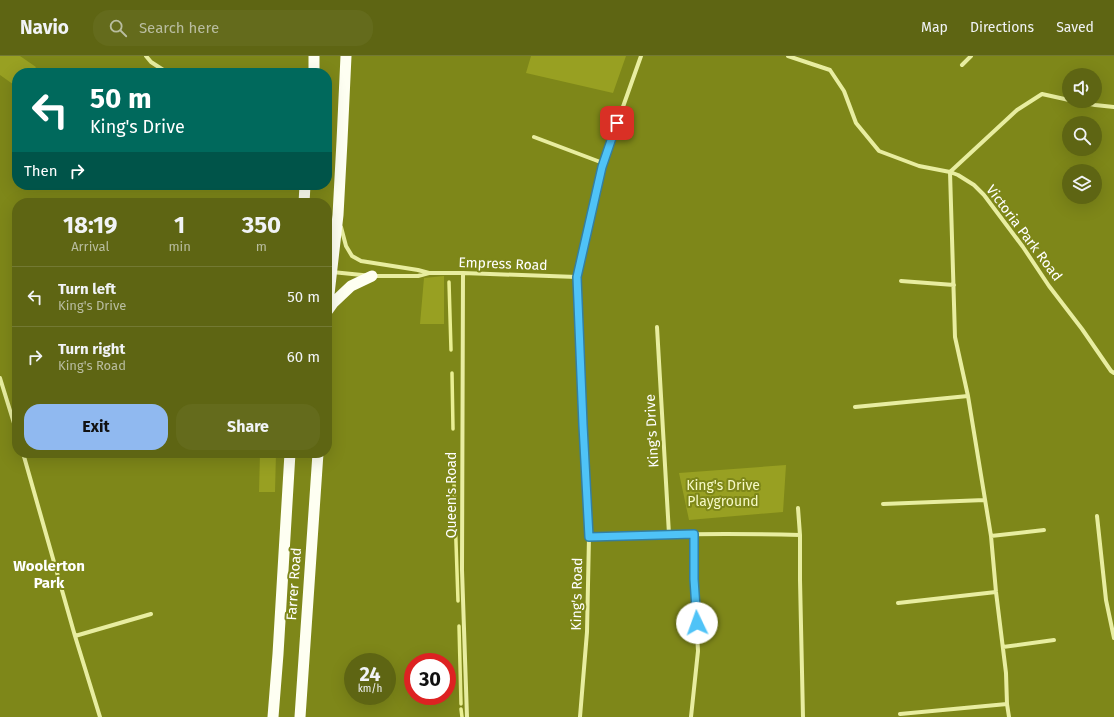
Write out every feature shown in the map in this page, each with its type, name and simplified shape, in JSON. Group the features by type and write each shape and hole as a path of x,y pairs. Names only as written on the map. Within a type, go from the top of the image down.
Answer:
{"highway":[{"path":"314,56 314,68"},
{"path":"332,252 338,215 346,56"},
{"path":"332,304 351,286 372,276"},
{"name":"Farrer Road","path":"273,717 290,458"},
{"name":"Farrer Road","path":"300,717 318,458"}],"street":[{"path":"146,56 151,62 160,68"},
{"name":"King's Road","path":"580,717 587,632 589,537 577,277 603,163 641,56"},
{"name":"Victoria Park Road","path":"788,56 830,70 844,91 856,123 879,151 919,166 950,172 974,185 984,195 1023,247 1049,286 1082,329 1111,371 1114,373"},
{"path":"962,65 971,56"},
{"path":"1010,717 991,536 968,396 955,337 950,172 1017,110 1042,94 1062,98"},
{"path":"1102,106 1114,107"},
{"path":"534,137 603,163"},
{"name":"Empress Road","path":"338,215 346,246 352,256 361,261 429,273 577,277"},
{"name":"Empress Road","path":"332,271 372,276 418,276 429,273"},
{"name":"Queen's Road","path":"463,273 462,570 467,717"},
{"path":"901,281 954,285"},
{"name":"King's Drive","path":"657,327 669,534"},
{"path":"0,378 12,417"},
{"path":"855,408 968,396"},
{"path":"24,458 75,636 100,717"},
{"path":"883,504 985,500"},
{"path":"798,508 800,536 803,717"},
{"path":"1097,516 1106,600 1114,638"},
{"path":"991,536 1044,530"},
{"path":"589,537 669,534 800,536"},
{"path":"691,717 698,652 694,579 694,534"},
{"path":"898,603 996,592"},
{"path":"75,636 151,614"},
{"path":"1003,647 1054,640"},
{"path":"900,714 1008,704"}],"green space":[{"path":"0,56 20,56 36,67 12,68 12,83 0,75"},
{"path":"531,56 626,56 613,93 526,73"},
{"path":"444,276 444,324 420,324 424,278"},
{"path":"260,458 276,458 275,492 259,492"},
{"name":"King's Drive Playground","path":"786,465 783,512 689,520 679,473"}],"waterway":[{"path":"449,282 451,350"},
{"path":"452,373 453,429"},
{"path":"453,454 458,601"},
{"path":"459,626 461,704"},
{"path":"461,709 462,717"}],"district":[{"name":"Woolerton Park","path":"49,574"}],"route":[{"path":"617,123 602,167 577,277 589,537 694,534 694,579 697,623"}]}
